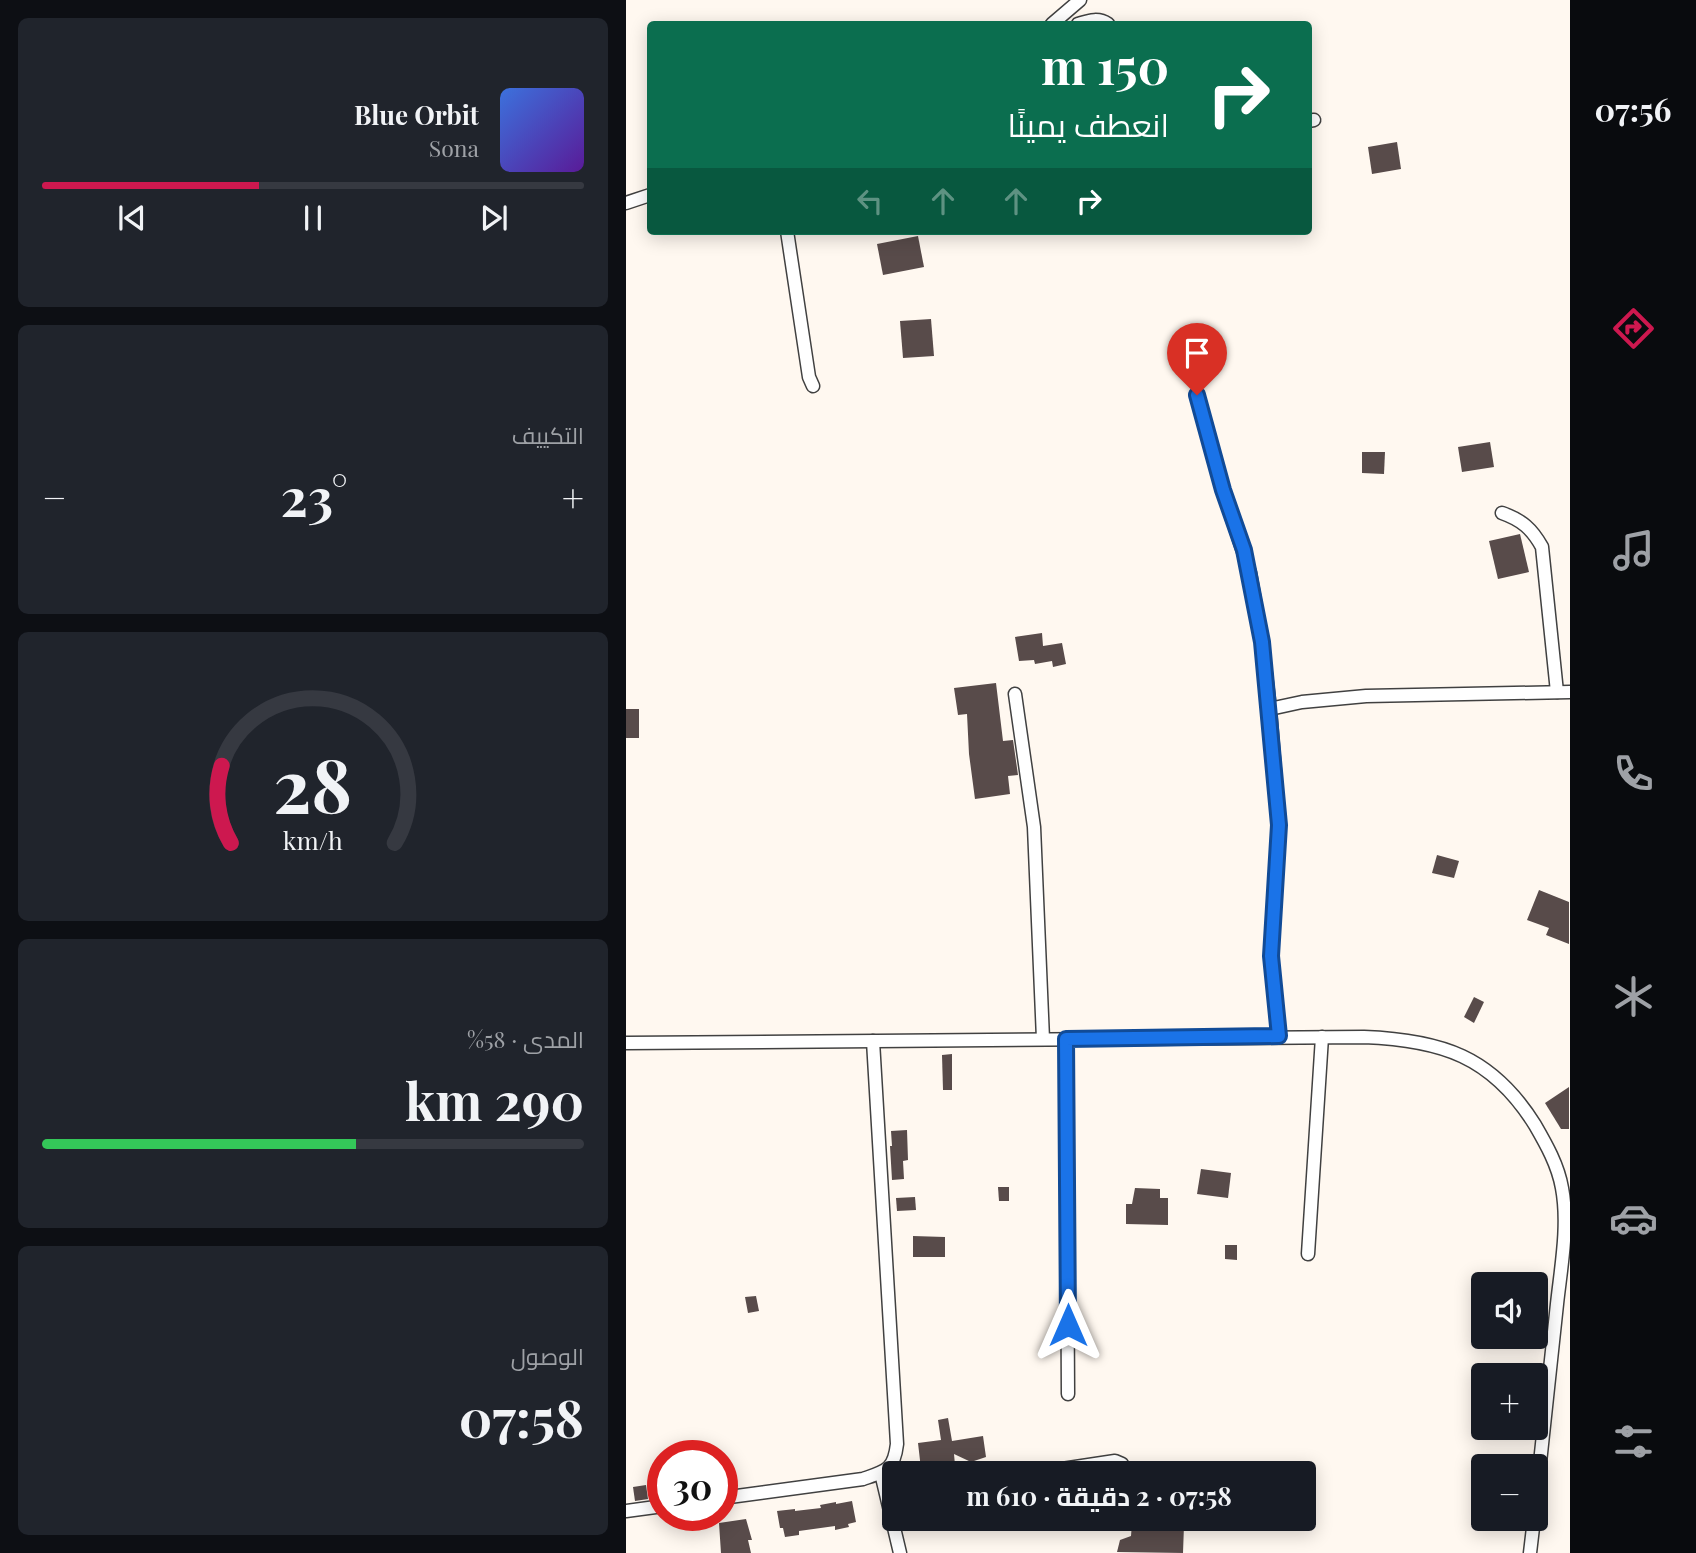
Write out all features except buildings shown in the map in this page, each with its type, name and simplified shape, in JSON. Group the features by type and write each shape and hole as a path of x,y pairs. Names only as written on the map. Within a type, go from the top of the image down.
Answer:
{"street":[{"path":"1056,21 1080,0"},
{"path":"626,202 647,196"},
{"path":"788,235 809,377 813,386"},
{"path":"1197,395 1223,490 1244,550 1262,642 1279,825 1271,956 1279,1036"},
{"path":"1270,709 1302,702 1366,696 1563,692 1542,547 1533,532 1519,520 1502,513"},
{"path":"1015,694 1034,827 1043,1039"},
{"path":"626,1043 1279,1036 1377,1037 1419,1041 1451,1051 1474,1063 1507,1089 1525,1111 1566,1184 1561,1263 1541,1454"},
{"path":"1308,1254 1322,1037"},
{"path":"1066,1039 1068,1394"},
{"path":"873,1041 897,1461"},
{"path":"738,1496 863,1479 882,1473"},
{"path":"626,1511 647,1508"},
{"path":"895,1531 900,1553"},
{"path":"1530,1553 1533,1531"}],"route":[{"path":"1068,1325 1066,1039 1279,1036 1271,956 1279,825 1262,642 1244,550 1223,490 1197,395"}]}
